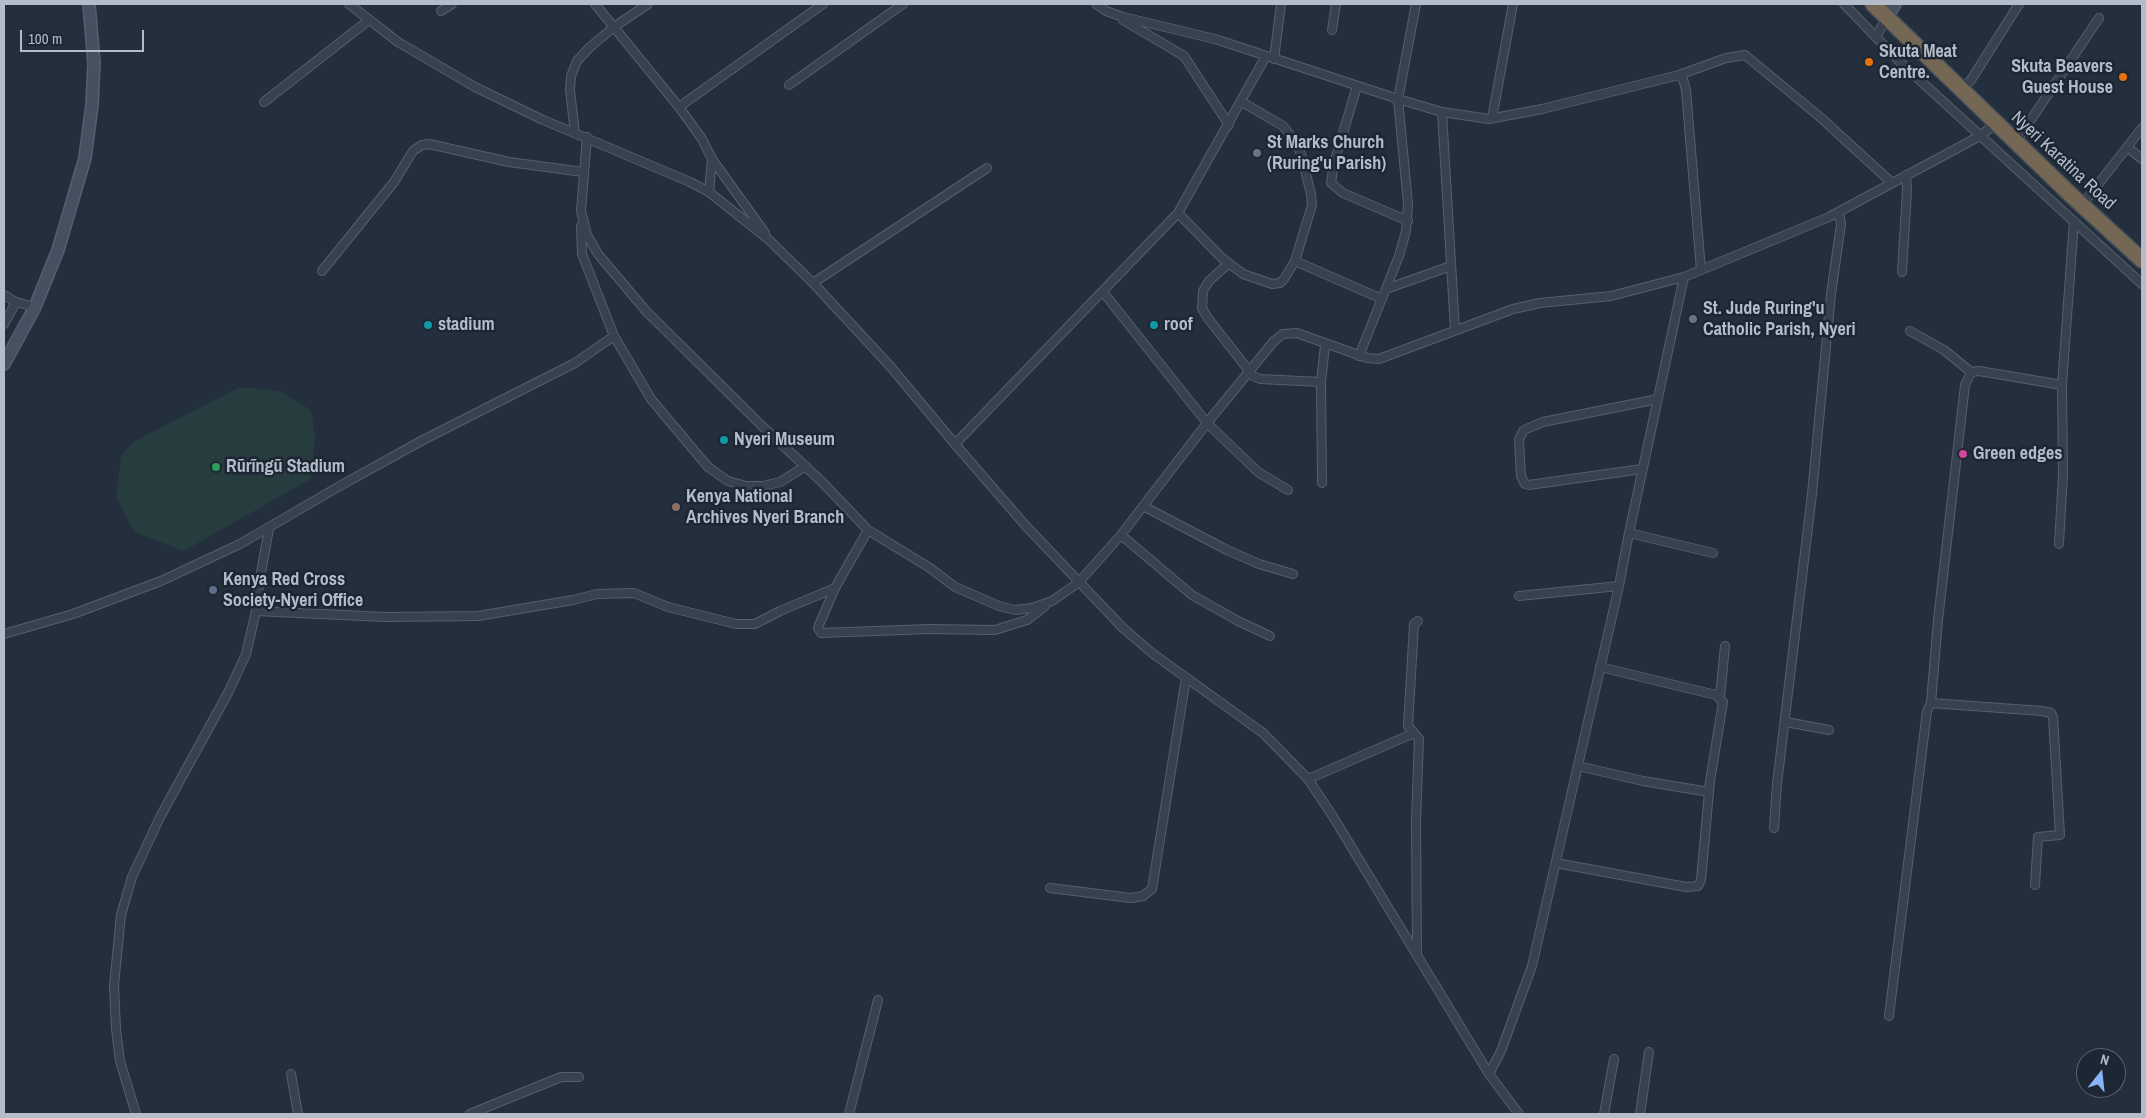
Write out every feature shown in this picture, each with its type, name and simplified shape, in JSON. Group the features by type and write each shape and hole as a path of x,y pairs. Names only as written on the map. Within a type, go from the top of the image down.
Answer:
{"highway":[{"name":"Nyeri Karatina Road","path":"1873,4 1891,10 1961,90 2062,187 2142,260"}],"main road":[{"path":"4,364 35,307 58,250 85,158 92,105 94,63 89,4"}],"street":[{"path":"349,4 398,42 449,74 501,101 690,182 709,192 768,239 813,282 890,366 955,444 1078,582 1123,628 1152,653 1263,733 1308,779 1332,815 1489,1074 1519,1114"},
{"path":"441,11 452,4"},
{"path":"595,4 697,130 712,159 757,220 768,239"},
{"path":"575,133 570,90 574,68 585,52 614,27 648,4"},
{"path":"680,107 823,4"},
{"path":"789,85 903,4"},
{"path":"1096,4 1184,56 1229,125"},
{"path":"955,444 1178,213 1242,102 1270,58 1281,4"},
{"path":"1332,30 1336,4"},
{"path":"1359,356 1399,256 1408,221 1398,99 1416,4"},
{"path":"1492,118 1513,4"},
{"path":"1844,4 1900,62 2142,284"},
{"path":"1961,90 1971,80 2020,4"},
{"path":"1876,37 1891,10"},
{"path":"1112,14 1215,39 1442,112 1492,118 1542,109 1679,76 1726,58 1745,55 1820,117 1891,182"},
{"path":"2016,142 2099,18"},
{"path":"264,102 369,20"},
{"path":"1679,76 1683,79 1686,90 1701,270"},
{"path":"1357,86 1334,163 1331,183 1343,193 1408,221"},
{"path":"1178,213 1228,264 1243,274 1272,284 1280,282 1284,279 1295,261 1312,205 1301,154 1296,140 1283,126 1242,102"},
{"path":"1442,112 1455,330"},
{"path":"868,530 835,588 818,628 821,633 929,629 995,630 1027,620 1078,582 1121,535 1207,423 1274,341 1283,334 1297,333 1325,345 1373,360 1513,309 1611,296 1684,277 1764,245 1838,212 1980,136 1996,123"},
{"path":"2082,205 2142,128"},
{"path":"587,138 581,211 582,254 614,336 651,400 708,467 728,481 746,486 763,486 780,482 806,466"},
{"path":"322,271 394,182 413,151 422,145 429,144 509,162 583,172"},
{"path":"2127,147 2142,160"},
{"path":"709,192 712,159"},
{"path":"813,282 987,168"},
{"path":"1902,272 1907,191 1906,175"},
{"path":"2050,200 2062,187"},
{"path":"581,211 587,235 598,254 646,311 761,425 806,466 868,530 930,568 955,587 999,606 1015,610 1032,608 1052,601"},
{"path":"1774,828 1777,784 1786,722 1812,494 1831,294 1841,224 1838,212"},
{"path":"2059,544 2064,475 2062,385 2074,221"},
{"path":"1295,261 1382,299"},
{"path":"1228,264 1206,286 1202,308 1207,317 1256,378 1260,380 1320,382"},
{"path":"1386,289 1451,266"},
{"path":"1489,1074 1501,1051 1532,966 1620,586 1642,470 1684,277"},
{"path":"1103,292 1207,423 1258,472 1288,490"},
{"path":"4,295 16,302 35,307"},
{"path":"4,324 16,302"},
{"path":"955,444 1084,305"},
{"path":"1910,331 1944,350 1971,372 1985,372 2062,385"},
{"path":"4,634 73,614 161,581 269,529 338,487 423,440 575,363 614,336"},
{"path":"1322,483 1320,382 1325,345"},
{"path":"1888,1016 1927,711 1931,703 1938,620 1964,393 1971,372"},
{"path":"1642,470 1534,486 1528,485 1525,484 1521,476 1519,439 1524,430 1543,422 1658,399"},
{"path":"1143,506 1228,550 1259,564 1292,574"},
{"path":"136,1114 120,1061 116,1029 114,985 117,945 123,909 132,877 160,817 224,700 249,646 269,529"},
{"path":"1629,533 1713,552"},
{"path":"1121,535 1192,595 1238,621 1270,636"},
{"path":"1520,596 1620,586"},
{"path":"256,611 385,616 478,616 573,600 597,594 634,593 668,607 736,624 755,624 780,611 835,588"},
{"path":"1417,956 1416,821 1418,739 1412,734 1408,726 1414,624 1418,621"},
{"path":"1556,863 1686,887 1698,886 1702,876 1709,792 1723,702 1720,697 1725,646"},
{"path":"1600,667 1720,697"},
{"path":"1050,888 1131,898 1143,896 1152,889 1186,678"},
{"path":"1931,703 2051,713 2053,717 2060,835 2038,837 2035,884"},
{"path":"1786,722 1829,730"},
{"path":"1308,779 1412,734"},
{"path":"1578,766 1644,781 1709,792"},
{"path":"849,1114 878,1000"},
{"path":"1640,1114 1649,1052"},
{"path":"1604,1114 1614,1059"},
{"path":"291,1074 298,1114"},
{"path":"470,1114 561,1077 579,1077"}],"green space":[{"name":"Rũrĩngũ Stadium","path":"240,387 280,391 311,410 315,436 311,479 184,551 134,532 116,496 121,456 133,442"}],"place":[{"name":"Skuta Meat Centre.","path":"1869,62"},
{"name":"Skuta Beavers Guest House","path":"2123,77"},
{"name":"St Marks Church (Ruring'u Parish)","path":"1257,153"},
{"name":"St. Jude Ruring'u Catholic Parish, Nyeri","path":"1693,319"},
{"name":"stadium","path":"428,325"},
{"name":"roof","path":"1154,325"},
{"name":"Nyeri Museum","path":"724,440"},
{"name":"Green edges","path":"1963,454"},
{"name":"Rũrĩngũ Stadium","path":"216,467"},
{"name":"Kenya National Archives Nyeri Branch","path":"676,507"},
{"name":"Kenya Red Cross Society-Nyeri Office","path":"213,590"}]}
